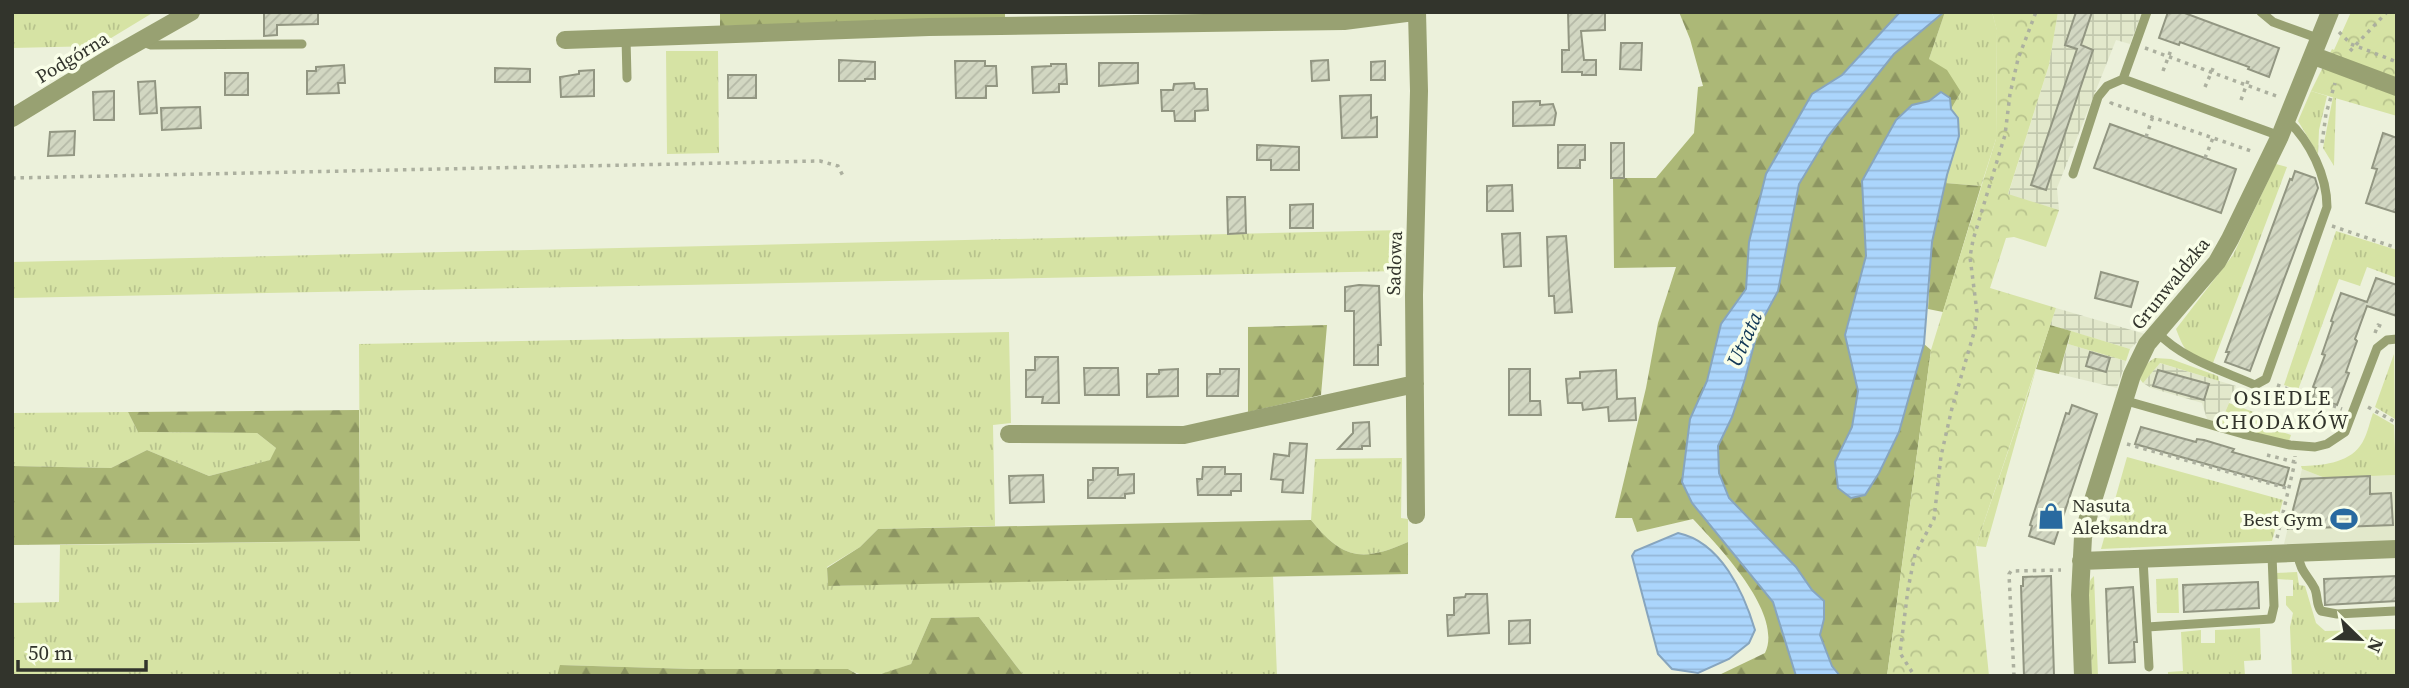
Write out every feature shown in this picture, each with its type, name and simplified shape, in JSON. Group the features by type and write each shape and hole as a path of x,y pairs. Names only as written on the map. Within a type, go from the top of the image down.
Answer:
{"street":[{"name":"Podgórna","path":"12,118 191,12"},
{"name":"Sadowa","path":"565,40 929,27 1344,21 1416,12 1419,118 1414,295 1416,515"},
{"name":"Grunwaldzka","path":"2083,676 2080,595 2083,537 2123,400 2139,358 2157,331 2217,262 2283,128 2325,25"},
{"path":"2314,56 2397,87"},
{"path":"1009,434 1184,435 1415,384"},
{"path":"2081,561 2273,550 2298,554 2397,549"}],"lane":[{"path":"2123,79 2147,12"},
{"path":"2261,12 2273,22 2325,25"},
{"path":"626,37 626,78"},
{"path":"140,41 151,46 302,44"},
{"path":"2073,174 2098,97 2107,86 2123,79 2283,128 2294,127 2319,166 2327,193 2326,207 2266,379 2255,385 2192,358 2171,346 2157,331"},
{"path":"2123,400 2253,437 2315,447 2327,444 2344,432 2378,348 2387,340 2397,339"},
{"path":"2147,627 2271,619 2274,606 2273,550"},
{"path":"2298,554 2301,569 2315,589 2321,611 2337,614 2395,611"},
{"path":"2143,559 2149,667"}],"path":[{"path":"1912,672 1900,653 1914,554 1934,519 1941,456 1975,328 1977,312 1971,273 1972,248 2005,135 2018,59 2036,12"},
{"path":"2319,166 2326,114 2340,66 2388,12"},
{"path":"2325,25 2356,46 2397,62"},
{"path":"2136,45 2284,99"},
{"path":"2163,71 2171,50"},
{"path":"2205,87 2214,66"},
{"path":"2241,100 2249,78"},
{"path":"2106,115 2111,103 2259,154"},
{"path":"2146,137 2153,116"},
{"path":"2205,158 2213,138"},
{"path":"12,178 820,161 838,166 844,178"},
{"path":"2321,222 2397,248"},
{"path":"2397,359 2397,405"},
{"path":"2266,379 2347,411"},
{"path":"2357,403 2397,423"},
{"path":"2304,424 2312,423 2338,430"},
{"path":"2111,439 2290,489"},
{"path":"2273,550 2295,462"},
{"path":"2014,676 2009,574 2011,571 2061,570"}],"shaded area":[{"path":"2058,12 2134,12 2141,15 2130,44 2116,40 2057,188 2059,210 2008,195 2049,65"},
{"path":"2056,308 2145,334 2130,349 2050,325"},
{"path":"2068,344 2126,361 2117,388 2059,374"},
{"path":"2159,363 2236,386 2220,424 2207,419 2202,403 2151,388 2143,383"},
{"path":"2302,469 2325,478 2396,475 2397,542 2284,544"}],"green space":[{"path":"12,12 154,12 98,46 12,48"},
{"path":"720,12 1005,12 1005,20 720,26"},
{"path":"1679,12 1900,12 1842,75 1812,94 1766,174 1749,242 1746,289 1721,324 1707,381 1690,419 1682,482 1692,503 1773,602 1796,676 1717,676 1765,653 1768,637 1765,619 1746,581 1693,519 1637,532 1632,518 1615,518 1646,388 1658,323 1676,267 1614,268 1613,178 1656,178 1694,133 1698,87 1703,86 1690,39"},
{"path":"1945,12 1992,12 1997,30 1996,139 1981,186 1945,183 1951,109 1961,92 1929,59"},
{"path":"1945,12 1929,59 1947,70 1961,92 1951,109 1929,101 1912,105 1896,120 1862,181 1866,256 1845,335 1858,391 1852,427 1835,462 1865,495 1899,432 1924,344 1931,350 1887,676 1840,676 1832,666 1820,635 1824,619 1824,601 1812,590 1796,567 1729,498 1719,473 1718,446 1732,417 1745,379 1759,326 1778,290 1799,184 1828,136 1894,54"},
{"path":"1992,12 2058,12 2049,65 2008,194 2059,210 2046,247 2014,237 2006,238 1990,288 2056,308 1976,546 1989,676 1887,676 1931,350 1996,139 1997,31"},
{"path":"2351,12 2397,12 2397,116 2311,91"},
{"path":"666,51 718,51 719,153 667,154"},
{"path":"2311,91 2327,96 2319,130 2318,154 2298,121"},
{"path":"2333,97 2336,98 2334,166 2323,148"},
{"path":"2276,164 2287,167 2213,363 2188,352 2176,329 2233,255"},
{"path":"1945,183 1981,186 1943,312 1928,309 1932,242"},
{"path":"1403,230 1402,271 12,298 12,262"},
{"path":"2336,231 2397,250 2397,278 2367,267 2360,286 2339,279 2298,390 2284,385"},
{"path":"1327,325 1321,395 1248,412 1248,327"},
{"path":"2050,325 2071,331 2059,374 2036,369"},
{"path":"2071,331 2130,349 2126,361 2068,344"},
{"path":"1009,332 1011,423 993,425 995,526 878,529 860,547 827,567 828,586 1273,575 1277,676 1024,676 979,617 931,618 911,664 871,675 848,669 691,669 561,665 557,676 12,676 12,603 59,602 60,545 360,541 359,344"},
{"path":"2394,354 2395,419 2375,407"},
{"path":"2155,358 2171,359 2218,376 2219,381 2160,363 2143,383 2139,378 2147,364"},
{"path":"2036,369 1986,547 1976,546"},
{"path":"2229,403 2259,414 2257,423 2291,435 2289,441 2220,424"},
{"path":"359,410 360,541 12,545 12,466 111,468 147,450 209,476 270,460 276,448 257,433 138,432 128,412"},
{"path":"128,412 138,432 257,433 276,448 271,460 209,476 147,450 111,468 12,466 12,413"},
{"path":"2373,413 2394,425 2396,475 2325,478 2302,469 2301,466 2341,460 2355,452 2364,439"},
{"path":"2127,457 2283,500 2272,541 2101,549"},
{"path":"1402,458 1401,518 1408,519 1408,542 1378,553 1355,554 1333,543 1311,520 1315,459"},
{"path":"1311,520 1333,543 1355,554 1378,553 1408,542 1408,574 828,586 827,568 860,547 878,529"},
{"path":"2297,572 2299,585 2305,586 2316,623 2325,631 2397,629 2397,676 2292,676 2290,627 2293,613 2286,605 2286,596 2293,596 2293,580 2277,579 2276,573"},
{"path":"2094,576 2098,676 2092,676 2088,586"},
{"path":"2178,578 2179,613 2157,613 2156,579"},
{"path":"979,617 1024,676 875,676 911,664 931,618"},
{"path":"2260,628 2261,660 2244,661 2245,676 2168,676 2168,672 2183,671 2181,632 2201,630 2201,643 2215,643 2215,630"},
{"path":"560,665 691,669 848,669 860,676 557,676"}],"water":[{"name":"Utrata","path":"1900,12 1944,12 1894,54 1828,136 1799,184 1778,291 1759,326 1745,379 1732,417 1718,446 1719,473 1729,498 1796,567 1812,590 1824,601 1824,619 1820,635 1832,666 1840,676 1796,676 1773,602 1692,503 1682,482 1690,419 1707,381 1721,324 1746,289 1749,242 1766,174 1812,94 1842,75"},
{"path":"1941,92 1950,98 1951,109 1958,118 1959,136 1932,242 1924,344 1899,432 1865,495 1851,498 1838,488 1835,462 1852,427 1858,391 1845,335 1866,256 1862,181 1896,120 1912,105 1929,101"},
{"path":"1678,533 1693,538 1718,558 1737,585 1755,630 1749,643 1729,659 1698,673 1672,669 1658,654 1632,556 1635,551"}],"building":[{"path":"264,12 318,12 318,24 277,25 277,35 264,36"},
{"path":"1568,12 1605,12 1605,30 1581,31 1584,60 1596,60 1596,75 1562,72 1562,50 1569,50"},
{"path":"2076,12 2092,12 2081,45 2093,50 2046,190 2031,185 2077,49 2065,45"},
{"path":"2168,12 2182,12 2279,48 2269,77 2180,42 2179,45 2159,38"},
{"path":"1621,43 1642,43 1641,70 1620,69"},
{"path":"839,60 875,62 875,79 839,81"},
{"path":"1328,60 1329,80 1312,81 1311,61"},
{"path":"955,61 985,61 985,66 996,66 997,86 986,86 986,98 956,98"},
{"path":"1385,61 1385,80 1371,80 1371,62"},
{"path":"1099,63 1138,63 1138,83 1099,86"},
{"path":"1066,64 1067,84 1059,84 1059,92 1033,93 1032,67"},
{"path":"344,65 345,83 338,83 339,93 307,94 307,71 316,71 316,67"},
{"path":"495,68 530,69 530,82 495,82"},
{"path":"594,70 594,96 561,97 560,77"},
{"path":"225,73 248,73 248,95 225,95"},
{"path":"728,75 756,75 756,98 728,98"},
{"path":"155,81 157,113 140,114 138,82"},
{"path":"1194,83 1195,89 1207,89 1208,110 1195,111 1195,121 1175,121 1174,111 1162,111 1161,90 1173,90 1174,84"},
{"path":"114,91 114,120 94,120 93,92"},
{"path":"1371,95 1371,118 1377,117 1377,137 1342,138 1340,96"},
{"path":"1540,101 1540,105 1553,104 1556,113 1554,125 1513,126 1513,102"},
{"path":"200,107 201,128 162,130 161,108"},
{"path":"2110,124 2236,169 2221,213 2094,168"},
{"path":"75,131 74,155 48,156 50,132"},
{"path":"2383,133 2397,138 2397,213 2366,203 2377,169 2372,168"},
{"path":"1611,143 1624,143 1624,178 1611,178"},
{"path":"1257,145 1299,147 1299,170 1271,170 1271,160 1257,160"},
{"path":"1558,145 1585,145 1585,160 1580,160 1580,168 1558,168"},
{"path":"2295,171 2315,178 2318,188 2250,371 2225,362 2229,352 2226,352"},
{"path":"1512,185 1513,211 1487,211 1487,186"},
{"path":"1227,197 1245,197 1246,233 1228,234"},
{"path":"1313,204 1313,228 1290,228 1290,205"},
{"path":"1520,233 1521,266 1504,267 1502,234"},
{"path":"1566,236 1572,312 1555,313 1554,296 1549,296 1547,237"},
{"path":"2101,272 2138,282 2131,307 2095,298"},
{"path":"2376,278 2397,285 2397,316 2367,306 2346,372 2349,373 2337,405 2313,397 2316,388 2313,387 2325,355 2322,354 2341,293 2367,302"},
{"path":"1379,286 1381,345 1378,345 1378,365 1354,365 1354,311 1345,311 1345,287"},
{"path":"2090,352 2110,358 2106,372 2086,366"},
{"path":"1035,357 1058,357 1059,403 1042,403 1043,397 1026,397 1026,370 1035,370"},
{"path":"1084,368 1118,368 1119,395 1085,395"},
{"path":"1178,369 1178,396 1147,397 1147,374"},
{"path":"1220,369 1239,369 1238,396 1207,396 1207,374 1220,374"},
{"path":"1509,369 1530,369 1530,401 1540,401 1541,415 1509,415"},
{"path":"1616,370 1617,399 1635,398 1636,420 1609,421 1608,407 1583,410 1582,403 1568,403 1566,379 1580,378 1580,372"},
{"path":"2158,370 2209,384 2204,400 2153,386"},
{"path":"2072,405 2097,414 2054,544 2029,536 2030,525 2066,413 2069,414"},
{"path":"1369,422 1370,446 1362,446 1362,449 1338,449 1353,433 1353,423"},
{"path":"2141,427 2196,442 2197,439 2204,440 2234,449 2232,452 2289,468 2284,486 2135,444"},
{"path":"1290,443 1307,444 1303,493 1282,492 1283,480 1271,479 1274,454 1289,456"},
{"path":"1203,467 1225,467 1225,474 1241,474 1241,491 1231,491 1231,495 1198,495 1197,479 1202,479"},
{"path":"1093,468 1118,468 1118,475 1134,474 1134,493 1125,494 1125,498 1088,498 1088,480 1093,480"},
{"path":"1043,475 1044,502 1010,503 1009,476"},
{"path":"2370,476 2370,494 2391,493 2393,525 2288,529 2301,479"},
{"path":"2051,576 2054,676 2024,676 2023,577"},
{"path":"2397,576 2397,601 2325,605 2324,579"},
{"path":"2258,582 2259,608 2184,612 2183,585"},
{"path":"2133,587 2137,642 2134,642 2135,662 2109,663 2106,589"},
{"path":"1466,594 1487,594 1489,633 1448,636 1447,615 1454,615 1454,598 1465,597"},
{"path":"1530,620 1530,643 1509,644 1509,621"}],"place":[{"name":"Nasuta Aleksandra","path":"2051,516"},
{"name":"Best Gym","path":"2344,519"}],"district":[{"name":"OSIEDLE CHODAKÓW","path":"2283,409"}]}
